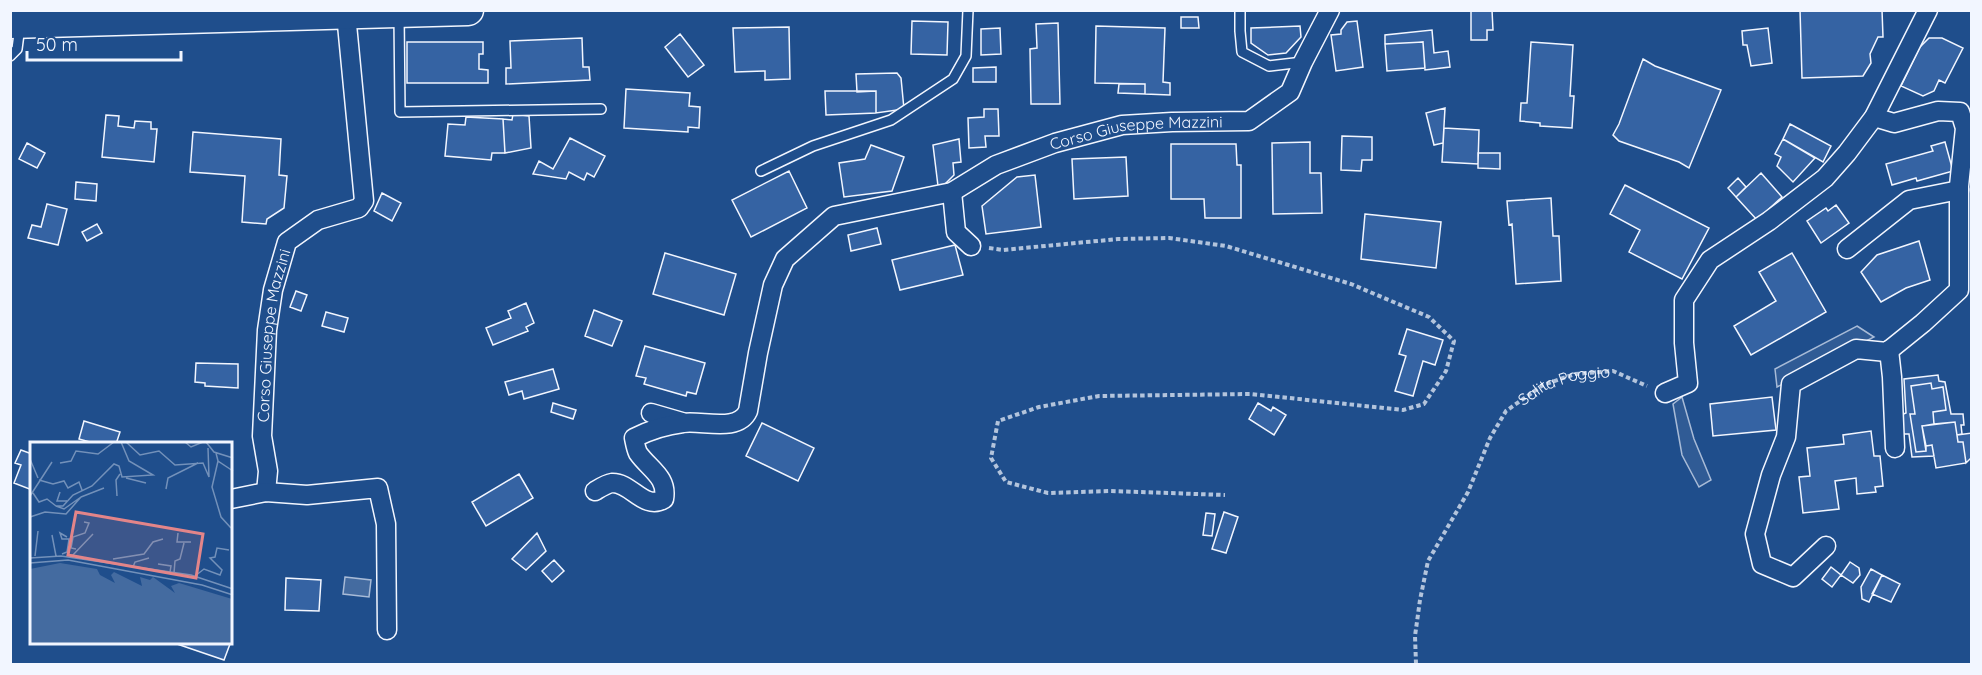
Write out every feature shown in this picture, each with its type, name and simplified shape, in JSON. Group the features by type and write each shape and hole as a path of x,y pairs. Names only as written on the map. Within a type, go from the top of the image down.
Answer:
{"main road":[{"path":"16,23 468,10"}],"street":[{"name":"Corso Giuseppe Mazzini","path":"595,491 612,483 624,485 635,494 653,503 664,499 662,479 637,451 634,438 644,433 684,423 733,423 740,422 746,416 773,285 785,259 834,216 952,192 996,165 1055,143 1122,125 1249,121 1290,92 1330,10"},
{"path":"1665,393 1688,383 1684,343 1684,300 1710,260 1769,221 1825,178 1847,153 1874,117 1928,10"},
{"name":"Corso Giuseppe Mazzini","path":"266,492 268,471 262,436 267,330 273,290 287,242 318,220 359,208 364,201 346,14"},
{"path":"1826,546 1794,577 1762,564 1755,534 1771,475 1786,437 1791,384 1856,349 1887,352 1959,290 1959,190 1965,128 1960,112 1938,111 1894,123 1874,117"},
{"path":"1847,249 1909,200 1959,190"},
{"path":"952,192 956,232 971,246"},
{"path":"1889,350 1895,448"},
{"path":"651,413 684,423"},
{"path":"232,499 266,492 307,495 378,488 386,524 387,630"}],"lane":[{"path":"761,171 813,146 891,120 953,79 966,56 968,10"},
{"path":"1240,10 1239,31 1242,52 1269,66 1303,62"},
{"path":"399,12 400,112 601,109"},
{"path":"10,56 18,49 16,23"}],"path":[{"path":"971,246 1003,250 1118,239 1169,238 1226,246 1351,284 1429,317 1454,341 1446,371 1424,404 1403,410 1251,394 1099,396 1039,407 998,421 991,458 1006,482 1048,493 1110,491 1225,495"},
{"name":"Salita Poggio","path":"1416,664 1415,636 1428,561 1468,492 1490,438 1506,411 1544,385 1575,374 1613,371 1665,393"}],"shaded area":[{"path":"1857,326 1874,337 1777,387 1775,369"},
{"path":"1682,397 1694,439 1711,480 1699,487 1682,455 1673,404"},
{"path":"345,577 371,580 369,597 343,594"}],"building":[{"path":"1471,10 1492,10 1493,30 1487,30 1487,40 1471,40"},
{"path":"1800,10 1882,10 1883,37 1878,37 1870,54 1871,63 1863,76 1802,78"},
{"path":"1181,17 1198,17 1199,28 1181,28"},
{"path":"912,21 948,22 947,55 911,54"},
{"path":"1357,21 1363,67 1336,71 1331,35 1341,34 1347,22"},
{"path":"1058,23 1060,104 1031,104 1030,49 1037,48 1036,24"},
{"path":"1096,26 1165,28 1163,82 1170,83 1170,95 1145,94 1145,84 1095,83"},
{"path":"1300,26 1301,37 1286,53 1268,55 1251,43 1251,28"},
{"path":"789,27 790,79 765,80 765,71 735,72 733,28"},
{"path":"1000,28 1001,54 981,55 981,29"},
{"path":"1768,28 1772,63 1751,66 1747,45 1743,45 1742,31"},
{"path":"1432,30 1434,53 1448,51 1450,67 1425,70 1423,42 1385,44 1385,35"},
{"path":"680,34 704,65 688,77 665,47"},
{"path":"582,38 583,67 589,67 590,80 506,84 506,68 511,68 510,41"},
{"path":"1929,38 1942,38 1963,48 1945,83 1939,80 1934,91 1923,96 1901,86 1920,47"},
{"path":"407,42 483,42 483,54 479,54 479,69 488,70 488,83 407,83"},
{"path":"1423,42 1425,68 1387,71 1385,44"},
{"path":"1531,42 1573,45 1570,96 1574,96 1572,128 1540,126 1540,123 1520,121 1521,103 1527,103"},
{"path":"1643,59 1655,66 1721,90 1689,168 1679,162 1619,141 1613,135"},
{"path":"996,67 996,82 973,82 973,68"},
{"path":"897,73 901,78 904,109 876,113 876,91 857,92 856,74"},
{"path":"1119,84 1145,84 1145,94 1118,93"},
{"path":"626,89 690,93 689,106 700,107 699,128 688,127 688,132 624,128"},
{"path":"825,91 876,91 876,113 826,115"},
{"path":"1445,108 1443,143 1434,145 1426,113"},
{"path":"984,109 998,109 999,136 985,136 986,147 969,148 968,118 984,117"},
{"path":"513,114 529,116 531,148 505,153 503,119 512,120"},
{"path":"106,115 119,116 118,126 134,128 135,121 151,122 151,129 157,129 154,162 102,157"},
{"path":"466,117 503,119 505,153 492,153 491,160 445,156 448,124 465,125"},
{"path":"1790,124 1831,146 1823,162 1783,139"},
{"path":"1444,128 1479,130 1478,164 1442,162"},
{"path":"193,132 281,139 279,175 287,176 284,208 267,219 266,224 242,222 245,176 190,172"},
{"path":"1342,136 1372,137 1372,160 1362,160 1361,171 1341,170"},
{"path":"570,138 605,156 594,177 587,173 584,180 569,172 566,179 533,174 539,161 553,169"},
{"path":"959,139 961,162 953,163 954,175 944,185 938,186 933,145"},
{"path":"1783,139 1815,158 1793,182 1777,166 1781,157 1775,154"},
{"path":"1310,142 1310,173 1321,173 1322,213 1273,214 1272,143"},
{"path":"1945,142 1953,171 1892,185 1886,164 1933,151 1931,146"},
{"path":"27,143 45,153 37,168 19,159"},
{"path":"1171,144 1236,144 1237,165 1241,165 1241,218 1205,218 1204,199 1171,199"},
{"path":"871,145 904,157 892,191 844,197 839,163 865,159"},
{"path":"1478,153 1500,153 1500,169 1478,168"},
{"path":"1126,157 1128,196 1074,199 1072,159"},
{"path":"789,171 807,208 751,237 732,200"},
{"path":"1761,173 1782,197 1757,220 1736,197"},
{"path":"1035,175 1041,227 986,234 982,206 1017,177"},
{"path":"1738,178 1746,187 1736,197 1728,188"},
{"path":"76,182 97,184 96,201 75,199"},
{"path":"1625,185 1709,228 1682,279 1629,252 1640,230 1610,214"},
{"path":"382,193 401,203 392,221 374,211"},
{"path":"1551,198 1553,236 1559,236 1561,281 1516,284 1512,224 1509,225 1507,201"},
{"path":"47,204 67,209 58,245 28,238 32,225 41,227"},
{"path":"1836,205 1849,223 1821,243 1807,221 1826,208 1828,211"},
{"path":"1365,214 1441,222 1436,268 1361,259"},
{"path":"97,224 102,233 87,241 82,232"},
{"path":"877,228 881,244 851,251 848,235"},
{"path":"1919,241 1930,280 1906,288 1881,302 1861,272 1877,255"},
{"path":"955,245 963,275 900,290 892,260"},
{"path":"665,253 736,274 724,315 653,294"},
{"path":"1792,253 1826,312 1751,355 1734,326 1776,301 1759,272"},
{"path":"296,291 307,295 301,311 290,307"},
{"path":"526,303 534,323 526,327 528,331 493,345 486,328 511,318 508,311"},
{"path":"594,310 622,321 612,346 585,336"},
{"path":"326,312 348,318 344,332 322,326"},
{"path":"1407,329 1443,340 1435,365 1423,361 1413,396 1395,391 1406,356 1399,354"},
{"path":"645,346 705,363 696,394 687,392 686,396 644,384 646,378 636,376"},
{"path":"196,363 238,364 238,388 205,386 205,383 195,382"},
{"path":"553,369 559,389 524,399 522,391 509,395 505,382"},
{"path":"1938,375 1939,381 1945,382 1951,414 1963,414 1962,434 1957,435 1955,422 1934,424 1933,412 1946,410 1943,387 1932,389 1931,383 1911,386 1915,414 1910,414 1916,452 1926,451 1926,446 1932,445 1934,456 1912,457 1909,434 1902,434 1901,415 1906,413 1904,379"},
{"path":"1931,383 1932,389 1943,387 1946,410 1933,412 1934,424 1922,426 1926,451 1916,452 1910,414 1915,414 1911,386"},
{"path":"1772,397 1776,430 1713,436 1710,404"},
{"path":"553,403 576,410 573,419 551,412"},
{"path":"1258,403 1271,411 1273,407 1286,415 1274,435 1249,419"},
{"path":"84,421 120,432 117,442 90,442 79,439"},
{"path":"1955,422 1958,442 1963,442 1966,463 1936,468 1932,445 1926,446 1922,426"},
{"path":"762,423 814,448 798,481 746,456"},
{"path":"1871,431 1874,456 1880,456 1883,486 1875,487 1876,492 1857,494 1856,478 1835,481 1839,509 1803,513 1799,477 1810,476 1807,448 1844,444 1843,435"},
{"path":"1972,433 1971,458 1966,463 1963,442 1958,442 1957,435"},
{"path":"21,450 30,453 30,489 14,483 21,465 15,463"},
{"path":"519,474 533,498 486,526 472,502"},
{"path":"1224,512 1238,517 1226,553 1212,549"},
{"path":"1206,513 1215,514 1212,536 1203,535"},
{"path":"537,533 546,551 526,570 512,559"},
{"path":"554,560 564,571 552,582 542,571"},
{"path":"1850,562 1859,568 1860,575 1853,583 1841,575"},
{"path":"1831,567 1841,575 1832,587 1822,579"},
{"path":"1871,569 1882,575 1869,602 1862,599 1861,587"},
{"path":"1882,575 1900,584 1891,602 1872,594"},
{"path":"286,578 321,580 319,611 285,610"},
{"path":"180,645 230,645 224,660"}]}
